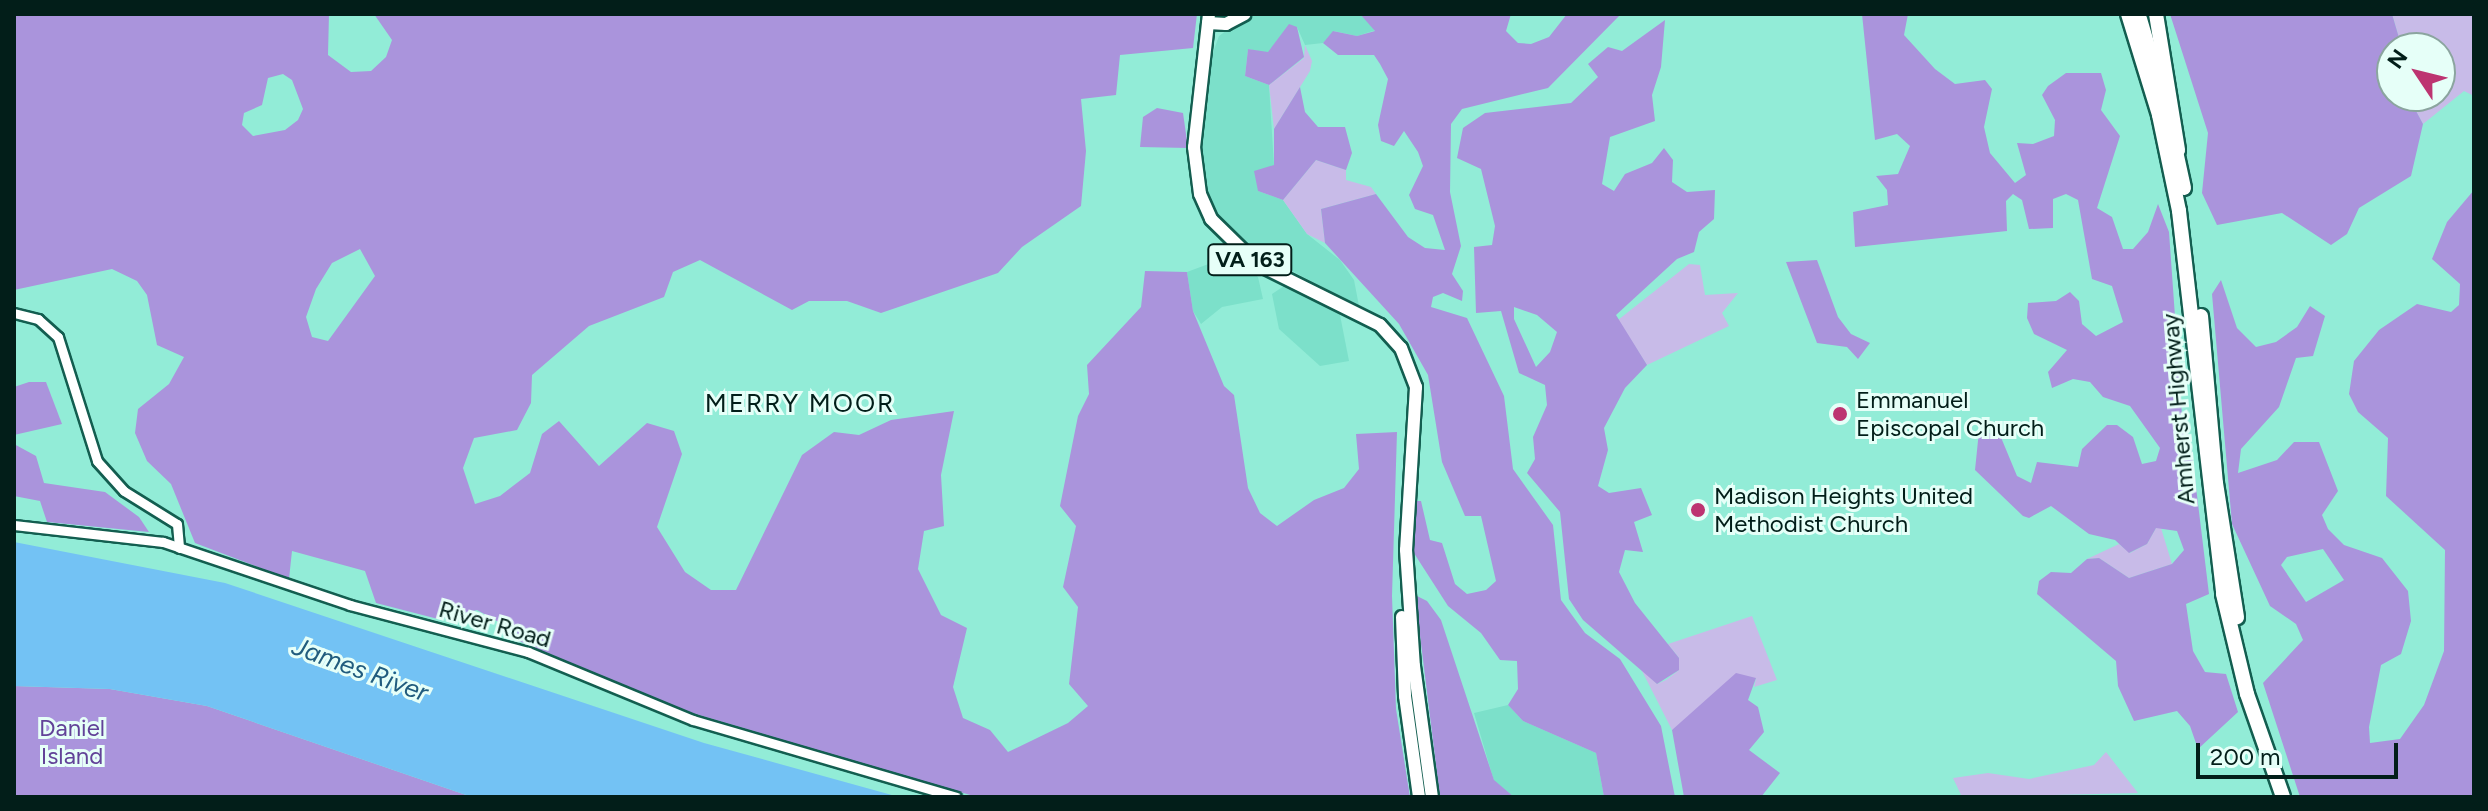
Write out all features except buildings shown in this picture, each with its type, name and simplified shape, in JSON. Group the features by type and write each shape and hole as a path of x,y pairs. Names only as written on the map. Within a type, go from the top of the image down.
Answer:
{"highway":[{"name":"Amherst Highway","path":"2126,14 2145,65 2183,239 2220,581 2247,694 2283,797"},
{"name":"Amherst Highway","path":"2138,14 2180,162 2229,575 2256,695 2291,797"},
{"path":"2156,14 2180,162"}],"main road":[{"path":"1208,18 1226,24 1245,14"},
{"name":"VA 163","path":"1208,18 1194,147 1200,194 1211,219 1235,248 1268,272 1380,325 1401,348 1411,372"},
{"path":"1411,372 1401,507 1401,604 1405,696 1419,797"},
{"path":"1411,372 1417,395 1407,516 1408,586 1432,797"}],"street":[{"path":"14,313 38,319 54,331 70,364 97,461 124,491 177,524 179,548"},
{"name":"River Road","path":"14,525 147,538 350,605 528,652 693,720 956,797"}],"shaded area":[{"path":"1249,14 1360,14 1376,30 1357,36 1334,31 1323,43 1305,45 1297,27 1268,53 1248,49 1245,76 1269,85 1274,165 1258,191 1283,200 1307,234 1340,260 1354,280 1359,306 1244,246 1214,213 1206,193 1200,140 1207,69 1219,36"},
{"path":"2392,14 2474,14 2474,96 2464,91 2456,97 2456,32 2397,32"},
{"path":"1305,45 1312,61 1310,71 1274,129 1269,85 1304,58"},
{"path":"2417,112 2438,112 2423,124"},
{"path":"1316,160 1346,170 1346,180 1371,187 1376,194 1321,209 1325,243 1307,234 1283,200"},
{"path":"1230,256 1258,277 1263,299 1222,307 1201,324 1193,311 1187,272"},
{"path":"1689,264 1700,265 1705,295 1738,293 1722,313 1729,326 1647,365 1618,320"},
{"path":"1284,286 1339,310 1349,361 1320,366 1279,329 1272,294"},
{"path":"2156,528 2161,528 2172,564 2129,578 2099,558 2087,559 2119,544 2130,553 2147,544"},
{"path":"1752,616 1777,680 1754,687 1756,678 1672,730 1640,667 1657,684 1666,680 1679,670 1679,658 1668,644"},
{"path":"1508,705 1523,721 1596,753 1604,797 1514,797 1494,781 1474,713"},
{"path":"2106,752 2138,793 1962,797 1953,778 1988,773 2029,779 2094,765"}],"green space":[{"path":"14,14 329,14 328,55 351,72 371,71 386,57 392,40 374,14 1197,14 1193,48 1120,55 1116,95 1081,99 1086,151 1081,206 1022,247 998,273 881,313 847,301 809,301 792,310 700,260 673,272 664,297 589,326 532,375 531,403 517,430 474,438 463,468 475,504 500,496 530,473 542,434 559,421 599,466 647,423 674,431 682,454 657,527 685,572 711,590 736,590 802,455 834,432 859,435 891,420 954,411 941,475 944,526 924,531 918,569 941,615 967,628 953,687 963,718 990,730 1008,752 1068,723 1088,706 1069,684 1078,607 1063,587 1076,526 1060,506 1078,416 1089,394 1087,365 1141,307 1145,271 1187,272 1193,311 1224,386 1234,395 1248,488 1260,513 1277,526 1314,500 1344,488 1359,469 1356,434 1397,432 1392,596 1396,709 1410,797 977,797 658,703 519,641 517,632 477,610 438,619 376,603 365,571 292,551 289,579 195,543 171,484 147,461 135,433 138,409 169,384 184,357 157,345 147,295 137,281 112,269 14,290","holes":["283,74 292,80 303,109 298,120 285,130 253,136 242,125 244,113 262,105 268,78","360,249 375,276 328,341 312,337 306,317 316,289 332,263"]},
{"path":"1360,14 1511,14 1506,31 1518,43 1531,44 1549,37 1567,14 1621,14 1548,88 1462,109 1451,124 1450,192 1461,246 1452,274 1463,291 1462,301 1443,293 1433,297 1431,307 1467,318 1504,396 1513,469 1553,525 1561,600 1585,633 1620,659 1661,726 1675,797 1604,797 1596,753 1523,721 1508,705 1518,689 1517,661 1500,660 1481,633 1448,606 1410,547 1411,501 1421,501 1430,540 1442,543 1455,584 1467,594 1486,590 1496,581 1481,516 1465,516 1442,462 1428,375 1399,324 1325,243 1321,209 1376,194 1408,237 1425,248 1445,250 1433,215 1415,209 1409,195 1423,166 1418,152 1404,131 1394,146 1381,141 1378,125 1388,79 1380,64 1374,55 1338,55 1323,43 1333,31 1357,36 1375,31"},
{"path":"1862,14 1908,14 1904,35 1935,69 1955,84 1985,80 1992,89 1984,127 1990,153 2015,183 2026,175 2017,143 2033,144 2054,136 2055,120 2042,95 2048,86 2066,73 2101,73 2106,90 2101,110 2120,136 2097,208 2112,217 2123,249 2133,249 2148,232 2158,204 2169,232 2182,415 2191,446 2209,594 2186,604 2193,651 2205,672 2226,674 2238,712 2198,749 2190,726 2177,711 2134,721 2118,686 2116,661 2037,594 2039,581 2051,572 2071,573 2087,559 2099,558 2129,578 2172,564 2184,550 2177,531 2156,528 2147,544 2129,553 2115,540 2089,534 2051,506 2029,518 2023,516 1975,470 1979,431 2000,435 2017,476 2031,483 2037,462 2078,467 2082,449 2107,425 2117,425 2133,437 2142,464 2156,461 2160,448 2130,406 2103,397 2090,382 2073,379 2052,388 2048,372 2067,350 2034,334 2027,318 2028,303 2056,301 2070,292 2079,301 2082,324 2096,336 2123,322 2112,286 2092,279 2078,200 2066,194 2053,199 2053,228 2029,229 2022,200 2013,194 2006,201 2007,231 1855,247 1853,212 1888,205 1887,190 1876,176 1898,174 1910,146 1897,134 1875,140"},
{"path":"2170,14 2392,14 2397,32 2376,32 2376,112 2417,112 2423,124 2411,176 2359,208 2347,234 2331,245 2282,213 2217,225 2202,193 2208,133"},
{"path":"1665,20 1661,67 1652,95 1655,121 1610,137 1602,184 1614,191 1625,174 1652,163 1664,148 1673,160 1672,182 1687,192 1715,190 1714,219 1699,232 1694,252 1677,259 1616,315 1647,365 1625,388 1604,428 1608,450 1598,486 1609,493 1641,488 1652,515 1634,522 1643,552 1625,550 1619,572 1635,603 1679,658 1679,670 1657,684 1583,620 1569,599 1560,512 1527,473 1535,459 1533,437 1547,405 1545,385 1519,373 1501,311 1476,313 1474,247 1492,245 1495,226 1481,169 1457,158 1463,128 1485,113 1571,103 1598,77 1588,64 1608,47 1622,51","holes":["1514,307 1537,315 1557,332 1550,352 1536,367 1514,319"]},
{"path":"1289,24 1297,27 1304,57 1269,85 1245,76 1248,49 1268,52"},
{"path":"1300,87 1305,112 1318,127 1345,127 1352,153 1346,170 1316,160 1283,200 1258,191 1254,171 1274,165 1274,129"},
{"path":"1157,108 1183,113 1188,148 1140,147 1143,117"},
{"path":"2474,190 2474,797 2300,797 2263,683 2303,640 2296,624 2270,606 2232,524 2212,294 2221,280 2237,328 2256,347 2276,342 2297,327 2310,306 2325,316 2313,356 2296,358 2279,407 2241,449 2238,473 2277,460 2294,442 2319,442 2338,491 2322,515 2328,529 2344,545 2382,558 2408,591 2411,621 2401,654 2381,665 2369,727 2370,743 2400,739 2424,705 2444,651 2445,550 2386,496 2388,438 2358,412 2349,394 2354,361 2379,330 2417,304 2451,312 2459,305 2460,284 2432,259 2447,222","holes":["2323,549 2344,580 2306,602 2281,565 2287,557"]},
{"path":"1817,260 1838,317 1851,334 1870,343 1858,359 1847,347 1817,343 1786,262"},
{"path":"29,382 46,382 62,424 14,435 14,387"},
{"path":"14,444 36,456 44,483 105,492 139,517 149,532 47,522 40,501 14,496"},
{"path":"1415,595 1427,601 1441,620 1494,780 1514,797 1440,797"},
{"path":"1736,673 1756,678 1748,700 1758,707 1764,732 1749,750 1780,773 1761,797 1684,797 1672,730"},
{"name":"Daniel Island","path":"14,686 110,689 207,706 472,797 14,797"}],"water":[{"name":"James River","path":"14,542 225,583 704,743 899,797 472,797 207,706 110,689 14,686"}],"place":[{"name":"Emmanuel Episcopal Church","path":"1840,414"},
{"name":"Madison Heights United Methodist Church","path":"1698,510"}],"district":[{"name":"MERRY MOOR","path":"800,404"}]}
